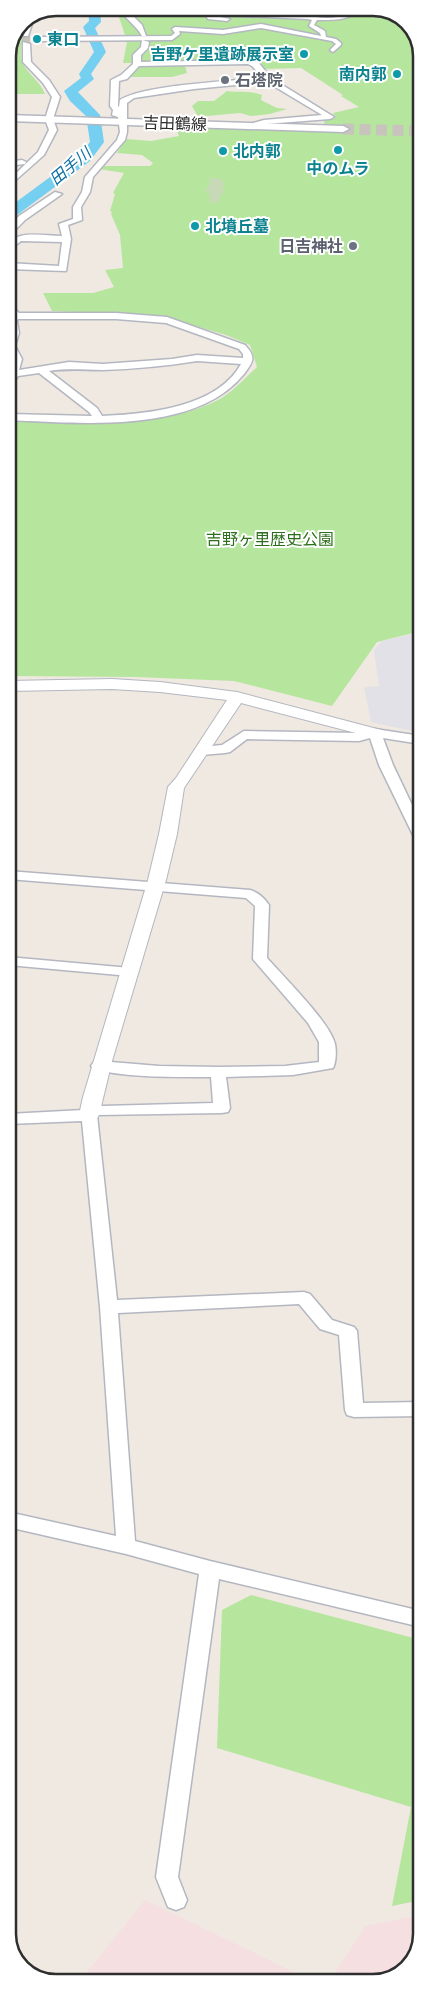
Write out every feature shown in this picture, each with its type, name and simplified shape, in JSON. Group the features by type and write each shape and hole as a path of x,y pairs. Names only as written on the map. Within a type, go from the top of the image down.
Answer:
{"main road":[{"name":"吉田鶴線","path":"16,118 343,129"}],"street":[{"path":"128,16 143,29 144,48 137,55 137,64"},
{"path":"210,16 208,17 240,20 248,23 250,26"},
{"path":"261,16 304,16 315,19 349,16"},
{"path":"315,19 311,25 323,32 324,38"},
{"path":"40,39 172,38 178,33 175,29 229,31 250,26 260,26 338,42 337,47 333,50"},
{"path":"26,35 28,28"},
{"path":"18,176 41,153 47,144 53,130 50,119 56,97 46,82 27,62 26,44"},
{"path":"123,121 115,117 117,110 114,106 115,80 124,76 137,64 248,62 254,64 268,80 330,117 264,122 253,126"},
{"path":"189,68 202,65 202,63"},
{"path":"192,78 194,87"},
{"path":"16,266 63,269 69,255 63,224 78,220 77,205 85,193 89,176 110,155 123,136 123,102 126,98 194,87 268,80"},
{"path":"18,176 22,162 39,147 47,144"},
{"path":"16,163 22,162"},
{"path":"16,224 58,194"},
{"path":"16,240 20,238 67,239"},
{"path":"16,316 116,316 167,320 242,348 248,354 248,361 228,386 209,399 177,410 143,416 98,418 16,417"},
{"path":"16,374 69,365 103,366 172,362 197,358 248,361"},
{"path":"41,370 93,410 98,418"},
{"path":"16,686 112,684 160,687 237,697 375,733 413,739"},
{"path":"126,1546 109,1307 90,1112 99,1066 130,972 154,887 176,787 182,781 237,697"},
{"path":"201,751 225,749 244,734 358,737 375,733"},
{"path":"375,733 386,765 413,821"},
{"path":"16,876 250,894 262,905 260,959 314,1021 326,1042 327,1065 310,1070 218,1073 133,1070 99,1066"},
{"path":"16,962 130,972"},
{"path":"16,1118 103,1110 222,1108 218,1073"},
{"path":"109,1307 304,1298 326,1326 348,1331 354,1410 413,1409"},
{"path":"16,1522 126,1546 210,1569 413,1617"},
{"path":"176,1900 168,1877 210,1569"}],"shaded area":[{"path":"413,634 413,731 371,722 364,687 379,686 374,650 382,641"},
{"path":"145,1900 298,1974 85,1974"},
{"path":"413,1917 413,1934 409,1952 399,1964 386,1972 334,1974 366,1926"}],"green space":[{"name":"吉野ヶ里歴史公園","path":"119,16 376,16 388,19 399,26 410,41 413,56 413,633 377,642 332,706 234,681 136,677 16,676 16,421 85,423 143,420 170,416 195,409 222,398 238,386 257,367 250,345 226,335 165,317 52,311 43,293 93,293 114,287 105,270 123,268 120,235 110,211 115,194 113,193 124,173 99,169 103,166 150,166 153,163 142,155 117,153 126,139 151,141 179,136 177,131 187,127 325,132 324,120 336,118 333,113 359,107 301,68 263,69 258,63 123,63 127,42 121,41 120,36 125,35"},
{"path":"23,34 21,58 25,68 40,84 45,94 16,94 16,56 19,41"},
{"path":"139,66 185,66 187,73 172,77 128,77"},
{"path":"227,91 258,93 262,95 261,100 277,108 287,109 270,114 251,116 240,113 197,115 192,106 198,101 214,101"},
{"path":"210,178 221,179 225,184 222,187 224,192 218,202 210,203 209,192 205,191 210,184"},
{"path":"251,1595 413,1638 413,1902 392,1906 411,1807 217,1748 222,1610"}],"waterway":[{"name":"田手川","path":"16,209 85,158 97,142 93,115 75,98 71,91 88,79 85,74 100,52 89,27 95,22 95,16"}],"tunnel":[{"path":"26,35 26,44"},
{"path":"343,129 413,131"}],"place":[{"name":"東口","path":"37,39"},
{"name":"吉野ケ里遺跡展示室","path":"304,54"},
{"name":"南内郭","path":"397,74"},
{"name":"石塔院","path":"225,80"},
{"name":"中のムラ","path":"338,150"},
{"name":"北内郭","path":"223,151"},
{"name":"北墳丘墓","path":"195,226"},
{"name":"日吉神社","path":"353,246"}]}
